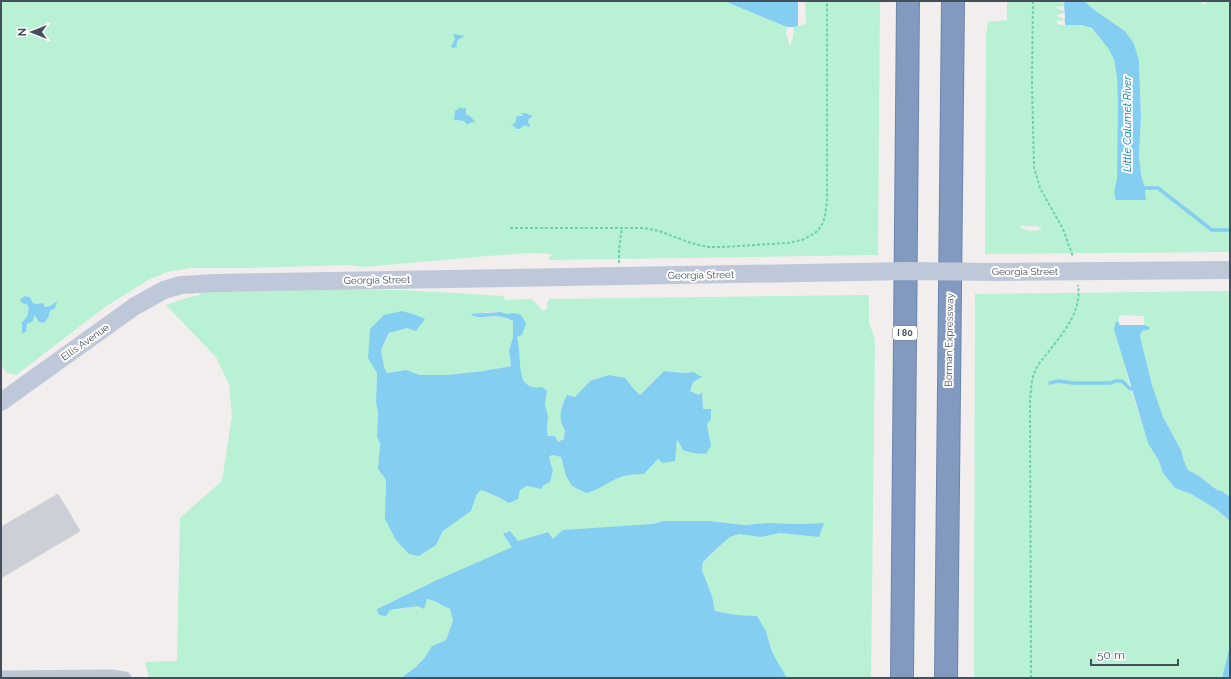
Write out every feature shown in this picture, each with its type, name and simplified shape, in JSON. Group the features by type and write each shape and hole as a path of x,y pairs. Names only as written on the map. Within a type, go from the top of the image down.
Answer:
{"highway":[{"name":"I 80","path":"901,673 908,1"},
{"name":"Borman Expressway","path":"946,678 953,1"},
{"path":"947,584 961,648 961,678"}],"street":[{"name":"Georgia Street","path":"172,288 181,285 216,282 908,271 998,272 1230,270"},
{"name":"Ellis Avenue","path":"1,402 135,306 172,288"},
{"path":"1,677 112,676 125,678"}],"path":[{"path":"510,228 651,228 695,244 715,247 787,243 802,240 815,233 823,223 827,201 827,1"},
{"path":"1033,1 1034,167 1040,188 1063,229 1073,256"},
{"path":"620,276 619,250 622,227"},
{"path":"1031,678 1030,402 1032,381 1037,367 1066,329 1076,308"}],"green space":[{"path":"1,1 724,1 787,27 786,34 790,47 794,27 806,24 805,1 880,1 878,255 548,260 552,254 531,253 365,267 348,265 190,268 167,272 150,279 105,307 16,375 7,373 1,365","holes":["461,108 466,114 472,119 459,121 454,120 456,111","525,113 533,116 524,126 516,129 514,126 518,116 523,116","25,296 30,297 33,303 43,303 45,307 50,306 56,301 44,323 39,322 34,315 27,324 26,332 22,323 28,315 28,305 20,299"]},
{"path":"1007,1 1057,1 1064,3 1064,6 1056,7 1064,11 1064,13 1056,15 1064,20 1057,21 1057,24 1086,26 1097,33 1104,42 1114,59 1118,90 1116,200 1146,199 1145,188 1141,175 1139,154 1141,118 1139,61 1125,31 1097,12 1084,1 1200,1 1205,5 1207,1 1230,1 1230,252 985,254 986,35 988,22 1007,20","holes":["1019,226 1038,226 1042,230 1027,230"]},
{"path":"316,289 402,290 504,296 505,300 532,299 543,311 547,309 549,299 869,295 869,323 875,342 871,678 787,678 772,652 766,631 757,616 737,615 715,611 712,596 702,570 703,562 730,537 739,534 761,537 780,533 819,537 823,523 768,523 745,525 709,521 663,521 653,524 553,539 548,532 518,541 510,532 504,534 513,547 437,580 377,609 391,610 409,608 426,599 434,601 450,609 453,621 446,640 432,646 416,667 401,678 149,678 145,662 177,661 180,518 222,481 232,416 229,384 216,357 166,305 200,295 199,292","holes":["501,312 507,314 514,313 519,349 520,374 527,385 547,391 545,404 548,416 548,436 558,443 564,439 565,430 561,408 567,395 575,397 590,381 625,378 640,395 664,371 684,373 693,372 693,382 690,391 699,395 702,392 703,409 711,409 707,424 711,446 677,439 644,474 621,477 586,493 566,476 561,457 552,455 549,457 553,471 550,482 544,485 541,489 526,486 520,490 510,503 481,490 478,492 471,511 443,531 436,545 385,496 386,480 378,469 380,444 377,436 377,373 384,315 407,328 390,333 381,350 384,367 387,373 406,370 420,375 447,375 511,366 509,351 513,337 513,321 491,316 473,316 472,314"]},
{"path":"1230,291 1230,497 1188,470 1181,450 1163,417 1152,385 1140,336 1142,331 1148,326 1144,325 1144,316 1119,315 1119,322 1116,322 1129,384 1148,442 1159,461 1163,473 1175,488 1191,494 1216,509 1230,521 1230,645 1222,678 974,678 975,294"}],"water":[{"path":"724,1 798,1 798,26 787,27"},
{"name":"Little Calumet River","path":"1065,1 1084,1 1097,12 1125,31 1134,44 1139,61 1141,118 1139,154 1146,200 1116,200 1115,198 1114,193 1117,179 1118,102 1117,78 1114,59 1108,48 1092,28 1082,25 1065,25"},
{"path":"453,34 465,36 457,41 457,47 453,48 451,47 455,39"},
{"path":"461,107 462,109 466,108 466,114 475,122 469,123 468,125 464,121 454,120 455,111"},
{"path":"521,113 533,116 528,122 530,126 525,125 519,129 516,129 511,125 515,123 517,116 523,116"},
{"path":"25,296 30,297 33,303 43,303 45,307 50,306 57,301 55,308 50,311 48,318 44,323 39,322 34,315 33,321 27,324 26,332 22,333 22,322 27,317 28,305 22,303 20,299"},
{"path":"402,311 425,319 416,331 407,328 389,333 381,350 384,367 387,373 406,370 420,375 447,375 511,366 509,351 513,337 513,321 495,316 481,317 473,316 471,314 501,312 507,314 514,313 521,315 526,323 522,335 517,337 521,370 524,381 528,385 542,387 547,391 545,404 548,416 548,436 555,436 558,442 564,439 565,430 561,421 561,412 565,399 567,395 575,397 590,381 609,375 625,378 640,395 664,371 684,373 693,372 702,377 693,382 690,391 699,395 702,392 703,409 711,409 711,419 707,424 711,446 706,454 693,453 683,450 677,439 675,461 663,463 658,459 644,474 621,477 586,493 572,486 566,476 561,457 552,455 549,457 553,471 550,482 544,485 541,489 527,486 520,490 518,499 509,503 481,490 477,494 471,511 443,531 436,545 419,556 409,554 396,540 385,519 386,480 378,469 380,444 377,436 377,373 368,358 370,329 384,315"},
{"path":"1116,322 1119,322 1119,325 1144,325 1148,326 1150,329 1142,331 1140,336 1152,385 1163,417 1181,450 1188,470 1230,497 1230,521 1216,509 1191,494 1175,488 1163,473 1159,461 1148,443 1114,329"},
{"path":"663,521 709,521 745,525 768,523 824,523 819,537 780,533 761,537 739,534 730,537 703,562 702,570 712,596 715,611 737,615 757,616 766,631 772,652 787,678 401,678 416,667 432,646 446,640 453,621 450,609 427,599 424,609 418,606 390,610 386,616 379,615 377,609 437,580 512,547 503,534 510,531 518,541 548,532 553,539 563,530 653,524"},
{"path":"1230,645 1230,678 1222,678"}],"building":[{"path":"58,494 80,531 1,578 1,527"}],"waterway":[{"path":"1142,188 1158,188 1212,230 1230,230"},
{"path":"1050,383 1058,381 1073,383 1110,383 1122,381 1129,388 1135,390"}]}
